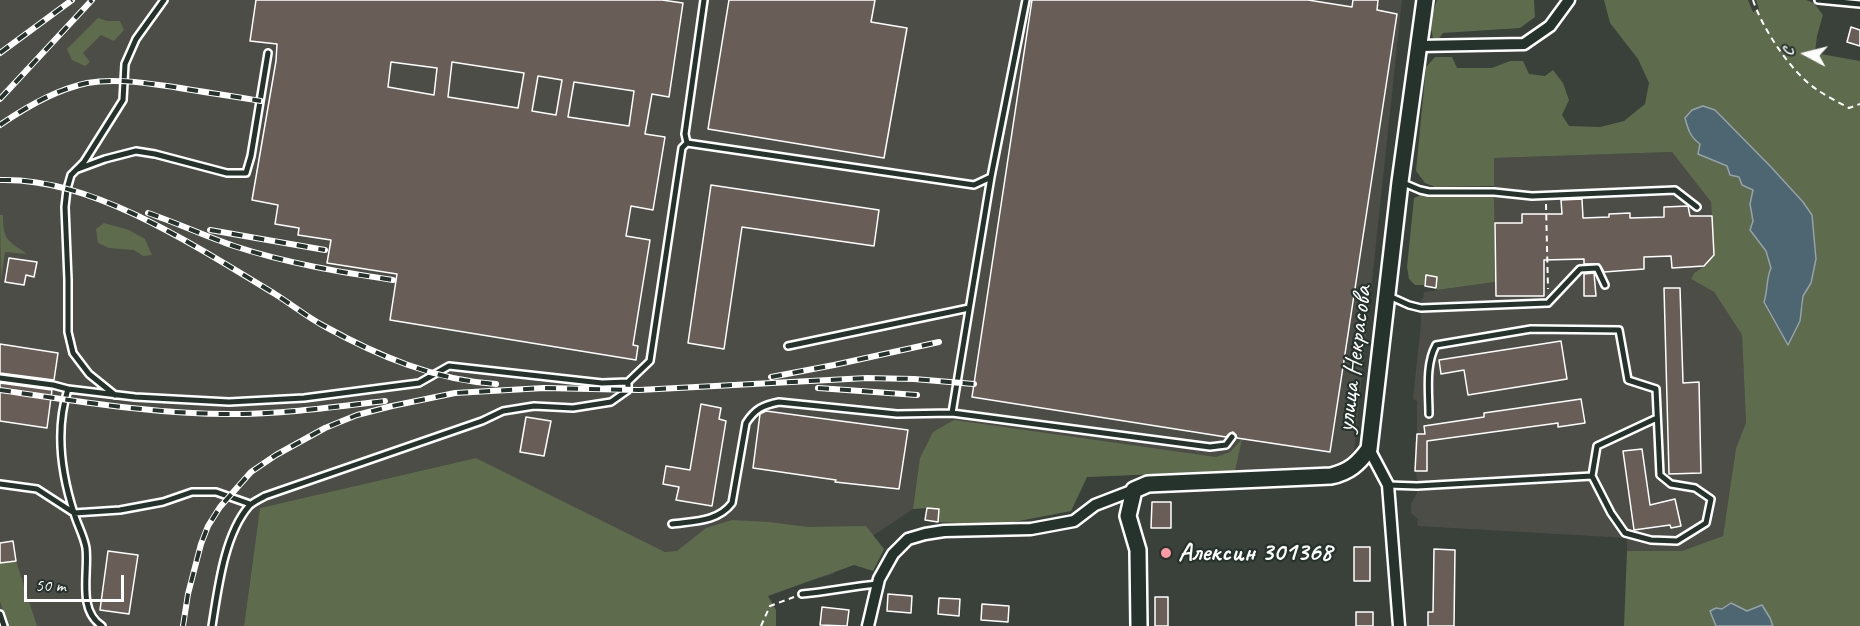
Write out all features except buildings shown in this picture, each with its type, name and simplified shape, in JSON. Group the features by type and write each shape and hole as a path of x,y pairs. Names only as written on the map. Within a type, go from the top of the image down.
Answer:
{"main road":[{"name":"улица Некрасова","path":"1134,490 1148,484 1331,476 1345,473 1358,464 1369,449 1400,182 1425,0"},
{"path":"1134,490 1128,516 1138,550 1139,626"}],"street":[{"path":"1420,46 1524,44 1550,26 1569,0"},
{"path":"1369,449 1388,485 1399,626"},
{"path":"868,626 878,584 893,554 908,539 944,531 1031,528 1074,521 1095,505 1134,490"}],"lane":[{"path":"115,395 89,374 73,353 68,332 65,207 67,189 71,175 84,162 123,100 125,64 136,39 164,0"},
{"path":"687,143 685,134 704,0"},
{"path":"952,412 991,177 1026,0"},
{"path":"1818,0 1860,4"},
{"path":"77,169 136,151 227,173 246,173 251,156 268,53"},
{"path":"687,143 974,185 991,177"},
{"path":"0,378 115,395 230,402 304,398 419,383 449,366 602,383 628,382 650,361 682,148 687,143"},
{"path":"1400,182 1430,192 1546,195 1675,190 1697,207"},
{"path":"1388,295 1421,308 1548,303 1580,268 1597,268 1605,285"},
{"path":"788,346 969,308"},
{"path":"1429,414 1428,384 1431,355 1436,345 1531,328 1619,330 1628,380 1656,389 1660,475 1671,484 1695,488 1711,499 1706,523 1677,541 1651,540 1625,533 1611,513 1592,476 1597,446 1657,418"},
{"path":"212,626 234,531 250,504 265,496 482,421 503,411 534,406 573,408 611,402 628,390 628,382"},
{"path":"68,389 61,438 62,469 86,547 87,605 97,623 102,626"},
{"path":"672,524 713,518 727,510 732,503 746,423 752,413 762,406 779,402 897,414 952,412 1210,447 1226,445 1232,437"},
{"path":"1388,485 1417,486 1592,476"},
{"path":"0,484 37,489 74,513 120,510 163,502 192,492 216,492 250,504"},
{"path":"802,594 878,584"},
{"path":"0,614 4,626"}],"path":[{"path":"1753,0 1758,15 1788,62 1814,88 1849,108 1860,104"},
{"path":"1546,195 1548,303"},
{"path":"761,626 770,606 802,594"}],"shaded area":[{"path":"0,0 1402,0 1354,450 1340,468 1234,475 1157,474 1087,477 1071,511 913,509 874,535 835,544 834,574 801,583 751,549 665,552 476,458 260,508 244,626 0,626"},
{"path":"1672,152 1711,202 1714,255 1706,265 1694,273 1691,279 1714,292 1742,335 1746,424 1736,448 1723,536 1682,551 1627,551 1627,538 1417,526 1418,519 1411,513 1411,504 1417,493 1415,442 1417,442 1417,401 1413,399 1421,323 1421,299 1423,299 1424,292 1495,282 1493,158"}],"green space":[{"path":"1437,0 1534,0 1535,17 1520,28 1443,33 1438,40 1433,40 1428,26"},
{"path":"1604,0 1748,0 1753,12 1759,9 1756,0 1806,0 1814,3 1823,15 1815,53 1860,61 1860,626 1773,626 1770,618 1731,603 1722,609 1711,611 1716,626 1624,626 1627,551 1682,551 1723,536 1736,448 1746,423 1742,335 1714,292 1691,279 1694,273 1706,265 1714,255 1711,202 1672,152 1494,158 1494,186 1435,187 1425,183 1416,171 1426,67 1435,57 1452,57 1457,68 1492,68 1510,61 1523,61 1529,74 1545,76 1553,70 1563,83 1569,100 1562,115 1569,126 1600,127 1624,121 1645,104 1649,83 1638,59 1610,23","holes":["1743,140 1771,167 1812,215 1816,259 1811,283 1803,296 1803,306 1788,344 1764,302 1771,268 1766,251 1750,230 1753,221 1750,204 1753,190 1727,167 1698,154 1700,144"]},
{"path":"98,18 120,21 124,30 114,41 101,35 83,53 90,62 85,66 72,60 67,49"},
{"path":"1421,195 1439,197 1494,195 1495,282 1437,290 1437,277 1426,275 1424,285 1415,285 1409,279 1407,267 1414,198"},
{"path":"0,215 3,215 5,235 27,254 5,252 1,281"},
{"path":"104,223 129,230 145,239 152,255 143,256 134,250 109,248 98,243 96,229"},
{"path":"954,420 1216,457 1230,452 1242,439 1234,475 1157,474 1087,477 1071,511 998,525 938,522 939,509 913,509 920,458 933,432"},
{"path":"476,458 665,552 677,551 706,528 732,520 808,527 866,526 884,549 873,571 854,565 768,596 776,610 776,626 244,626 260,508"},
{"path":"16,561 37,626 8,626 0,601 0,563"}],"water":[{"path":"1703,106 1715,110 1771,167 1812,215 1816,259 1811,283 1803,296 1800,321 1788,345 1764,302 1771,268 1766,251 1750,230 1753,221 1750,204 1753,190 1742,185 1739,177 1730,175 1727,166 1698,154 1700,144 1688,129 1685,118 1692,110"},
{"path":"1731,603 1747,611 1762,605 1773,626 1716,626 1710,611 1716,608 1722,609"}],"railway":[{"path":"0,53 72,0"},
{"path":"0,99 92,0"},
{"path":"0,125 52,95 87,83 119,81 141,83 261,101"},
{"path":"0,180 53,185 103,201 136,215 189,243 318,322 365,347 429,372 473,382 496,384"},
{"path":"148,213 254,252 313,266 393,280"},
{"path":"210,230 325,250"},
{"path":"771,377 939,342"},
{"path":"183,626 188,594 201,544 208,526 220,507 251,472 276,455 325,428 357,415 455,393 544,388 639,390 867,378 974,384"},
{"path":"818,388 917,395"},
{"path":"0,390 115,406 173,412 231,414 308,410 385,401"}],"place":[{"name":"Алексин 301368","path":"1166,553"}]}
